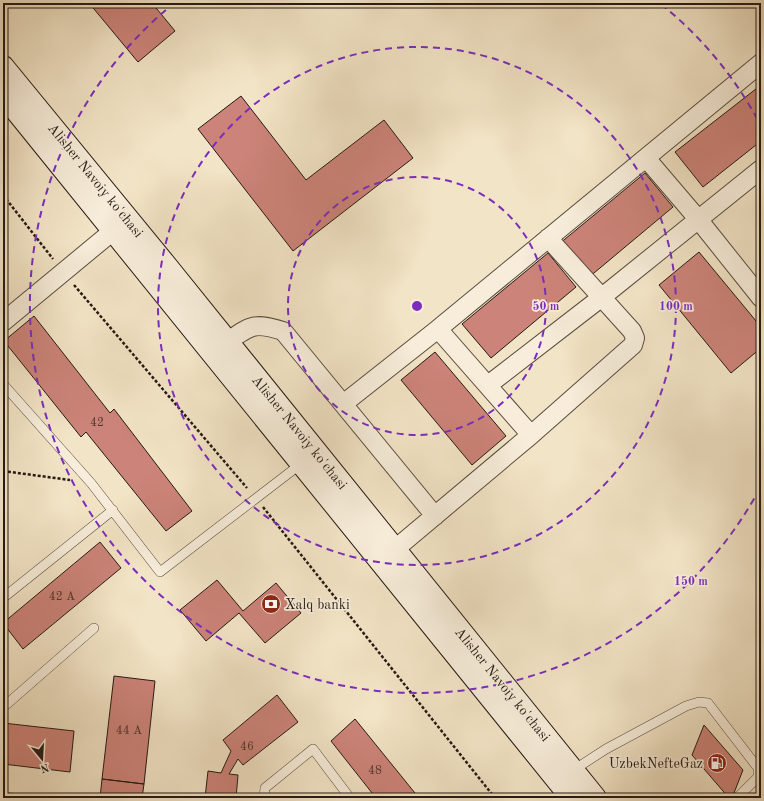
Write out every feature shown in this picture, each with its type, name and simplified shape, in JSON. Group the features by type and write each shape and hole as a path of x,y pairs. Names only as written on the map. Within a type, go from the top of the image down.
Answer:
{"main road":[{"name":"Alisher Navoiy ko'chasi","path":"3,68 227,342 309,457 329,500 572,771 594,798"},
{"name":"Alisher Navoiy ko'chasi","path":"3,94 113,231 309,457 394,550 572,798"}],"street":[{"path":"344,404 438,329 761,63"},
{"path":"646,158 698,219 761,298"},
{"path":"488,385 602,297 760,171"},
{"path":"3,322 113,231"},
{"path":"394,550 531,435 633,345 635,338 632,331 548,238"},
{"path":"227,342 250,326 269,326 284,331 435,516"},
{"path":"438,329 531,435"}],"lane":[{"path":"3,384 91,483 160,572 309,457"},
{"path":"3,598 113,510"},
{"path":"3,705 7,704 94,628"},
{"path":"572,771 606,749 686,706 699,702 708,703 758,768 758,777 737,798"},
{"path":"264,798 264,788 313,749 350,798"}],"path":[{"path":"3,471 91,483"}],"green space":[{"path":"8,793 56,797 56,798 7,798"}],"building":[{"path":"89,3 152,3 175,31 138,62"},
{"path":"761,85 761,141 703,187 675,152"},
{"path":"241,96 306,180 384,120 413,158 293,251 198,129"},
{"path":"645,173 673,207 588,278 559,244"},
{"path":"699,252 761,327 761,348 731,373 659,285"},
{"path":"548,253 576,287 491,358 462,324"},
{"path":"34,316 110,413 114,409 192,511 166,531 86,432 81,437 4,341"},
{"path":"435,352 506,436 472,465 401,380"},
{"path":"100,542 121,568 23,649 3,623"},
{"path":"217,580 243,611 276,583 301,613 265,643 239,613 206,641 180,610"},
{"path":"114,676 155,681 144,784 102,779"},
{"path":"277,695 298,722 243,765 238,759 229,774 238,775 236,798 205,798 208,771 221,773 231,751 223,740"},
{"path":"355,719 419,798 376,798 331,741"},
{"path":"3,723 74,731 70,772 3,764"},
{"name":"UzbekNefteGaz","path":"704,725 743,770 732,798 729,798 692,755"},
{"path":"102,779 144,784 142,798 100,798"}],"place":[{"name":"Xalq banki","path":"271,604"},
{"name":"UzbekNefteGaz","path":"717,763"}]}
